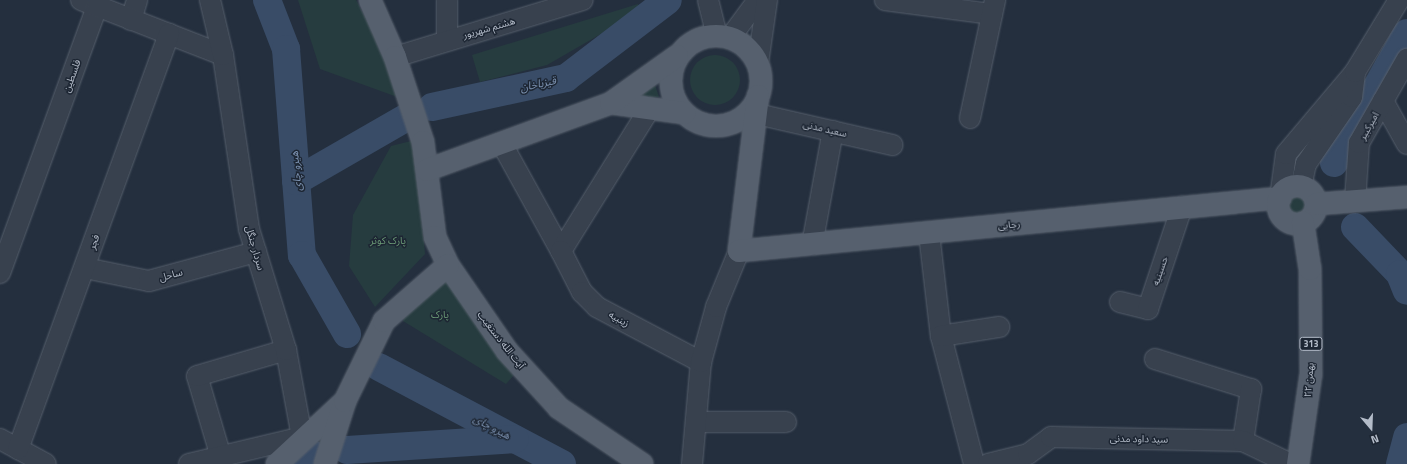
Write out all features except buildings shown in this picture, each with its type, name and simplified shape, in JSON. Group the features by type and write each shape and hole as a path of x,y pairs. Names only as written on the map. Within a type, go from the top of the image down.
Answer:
{"main road":[{"path":"370,0 395,56"},
{"path":"427,170 502,144 611,103 701,38 724,36 746,48 758,63 761,85 754,150 739,251"},
{"name":"آیت الله دستغیب","path":"395,56 424,142 435,236 448,265 507,351 559,408 642,464"},
{"path":"678,56 670,86 684,113 694,121 719,126 754,150"},
{"path":"611,103 684,113"},
{"path":"719,126 743,117 758,105"},
{"path":"1301,187 1312,193 1317,204 1313,216 1303,223 1286,220 1279,210 1280,198 1289,188 1301,187"},
{"path":"1317,204 1407,197"},
{"name":"رجایی","path":"739,251 929,234 1280,198"},
{"name":"۲۲ بهمن","path":"1298,464 1311,374 1310,269 1303,223"},
{"path":"326,464 344,401 384,321 448,265"},
{"path":"277,464 302,437 344,401"}],"street":[{"path":"131,20 137,0"},
{"name":"سردار جنگل","path":"210,0 223,55 248,229 286,350 302,437"},
{"path":"447,0 447,40"},
{"path":"708,0 724,36 758,0"},
{"path":"758,63 768,0"},
{"path":"885,0 994,7 970,118"},
{"path":"1280,198 1286,154 1355,72 1400,0"},
{"name":"هشتم شهریور","path":"395,56 575,2"},
{"name":"فلسطین","path":"0,273 89,3 223,55"},
{"name":"فجر","path":"18,449 169,34"},
{"name":"امیرکبیر","path":"1355,201 1359,143 1406,63"},
{"path":"1301,187 1306,164 1352,97 1355,72"},
{"path":"1383,101 1407,144"},
{"name":"سعید مدنی","path":"758,105 833,131 892,145"},
{"path":"561,251 650,108"},
{"path":"812,245 833,131"},
{"name":"زینبیه","path":"502,144 582,292 597,307 701,362"},
{"name":"حسینیه","path":"1120,302 1148,309 1182,207"},
{"path":"929,234 941,336 974,464"},
{"path":"692,464 698,422 701,362 716,307 739,251"},
{"name":"ساحل","path":"85,268 149,281 256,252"},
{"path":"941,336 999,327"},
{"path":"221,457 197,376 286,350"},
{"path":"1155,359 1251,389 1243,441"},
{"path":"698,422 786,422"},
{"path":"189,464 302,437"},
{"name":"سید داود مدنی","path":"988,464 1028,454 1051,437 1243,441 1292,464"},
{"path":"0,439 46,464"}],"green space":[{"path":"298,0 356,0 411,102 320,69"},
{"path":"638,4 639,12 547,65 480,82 472,55"},
{"path":"715,55 725,57 733,62 738,70 740,80 738,90 733,98 725,103 715,105 705,103 697,98 692,90 690,80 692,70 697,62 705,57"},
{"path":"655,85 659,97 637,98"},
{"name":"پارک کوثر","path":"415,140 425,254 375,307 349,266 353,215 391,146"},
{"path":"1297,191 1308,195 1312,206 1308,217 1297,221 1286,217 1282,206 1286,195"},
{"name":"پارک","path":"445,279 514,375 506,384 403,321 406,312"}],"waterway":[{"name":"هیرو چای","path":"267,0 286,49 302,255 347,334"},
{"name":"قیزباخان","path":"432,107 566,78 668,0"},
{"path":"1334,163 1407,33"},
{"path":"296,181 416,112"},
{"path":"1355,227 1400,274 1407,291"},
{"name":"هیرو چای","path":"379,367 562,464"},
{"path":"1400,464 1407,437"},
{"path":"347,450 515,439"},
{"path":"306,464 313,454"}]}
